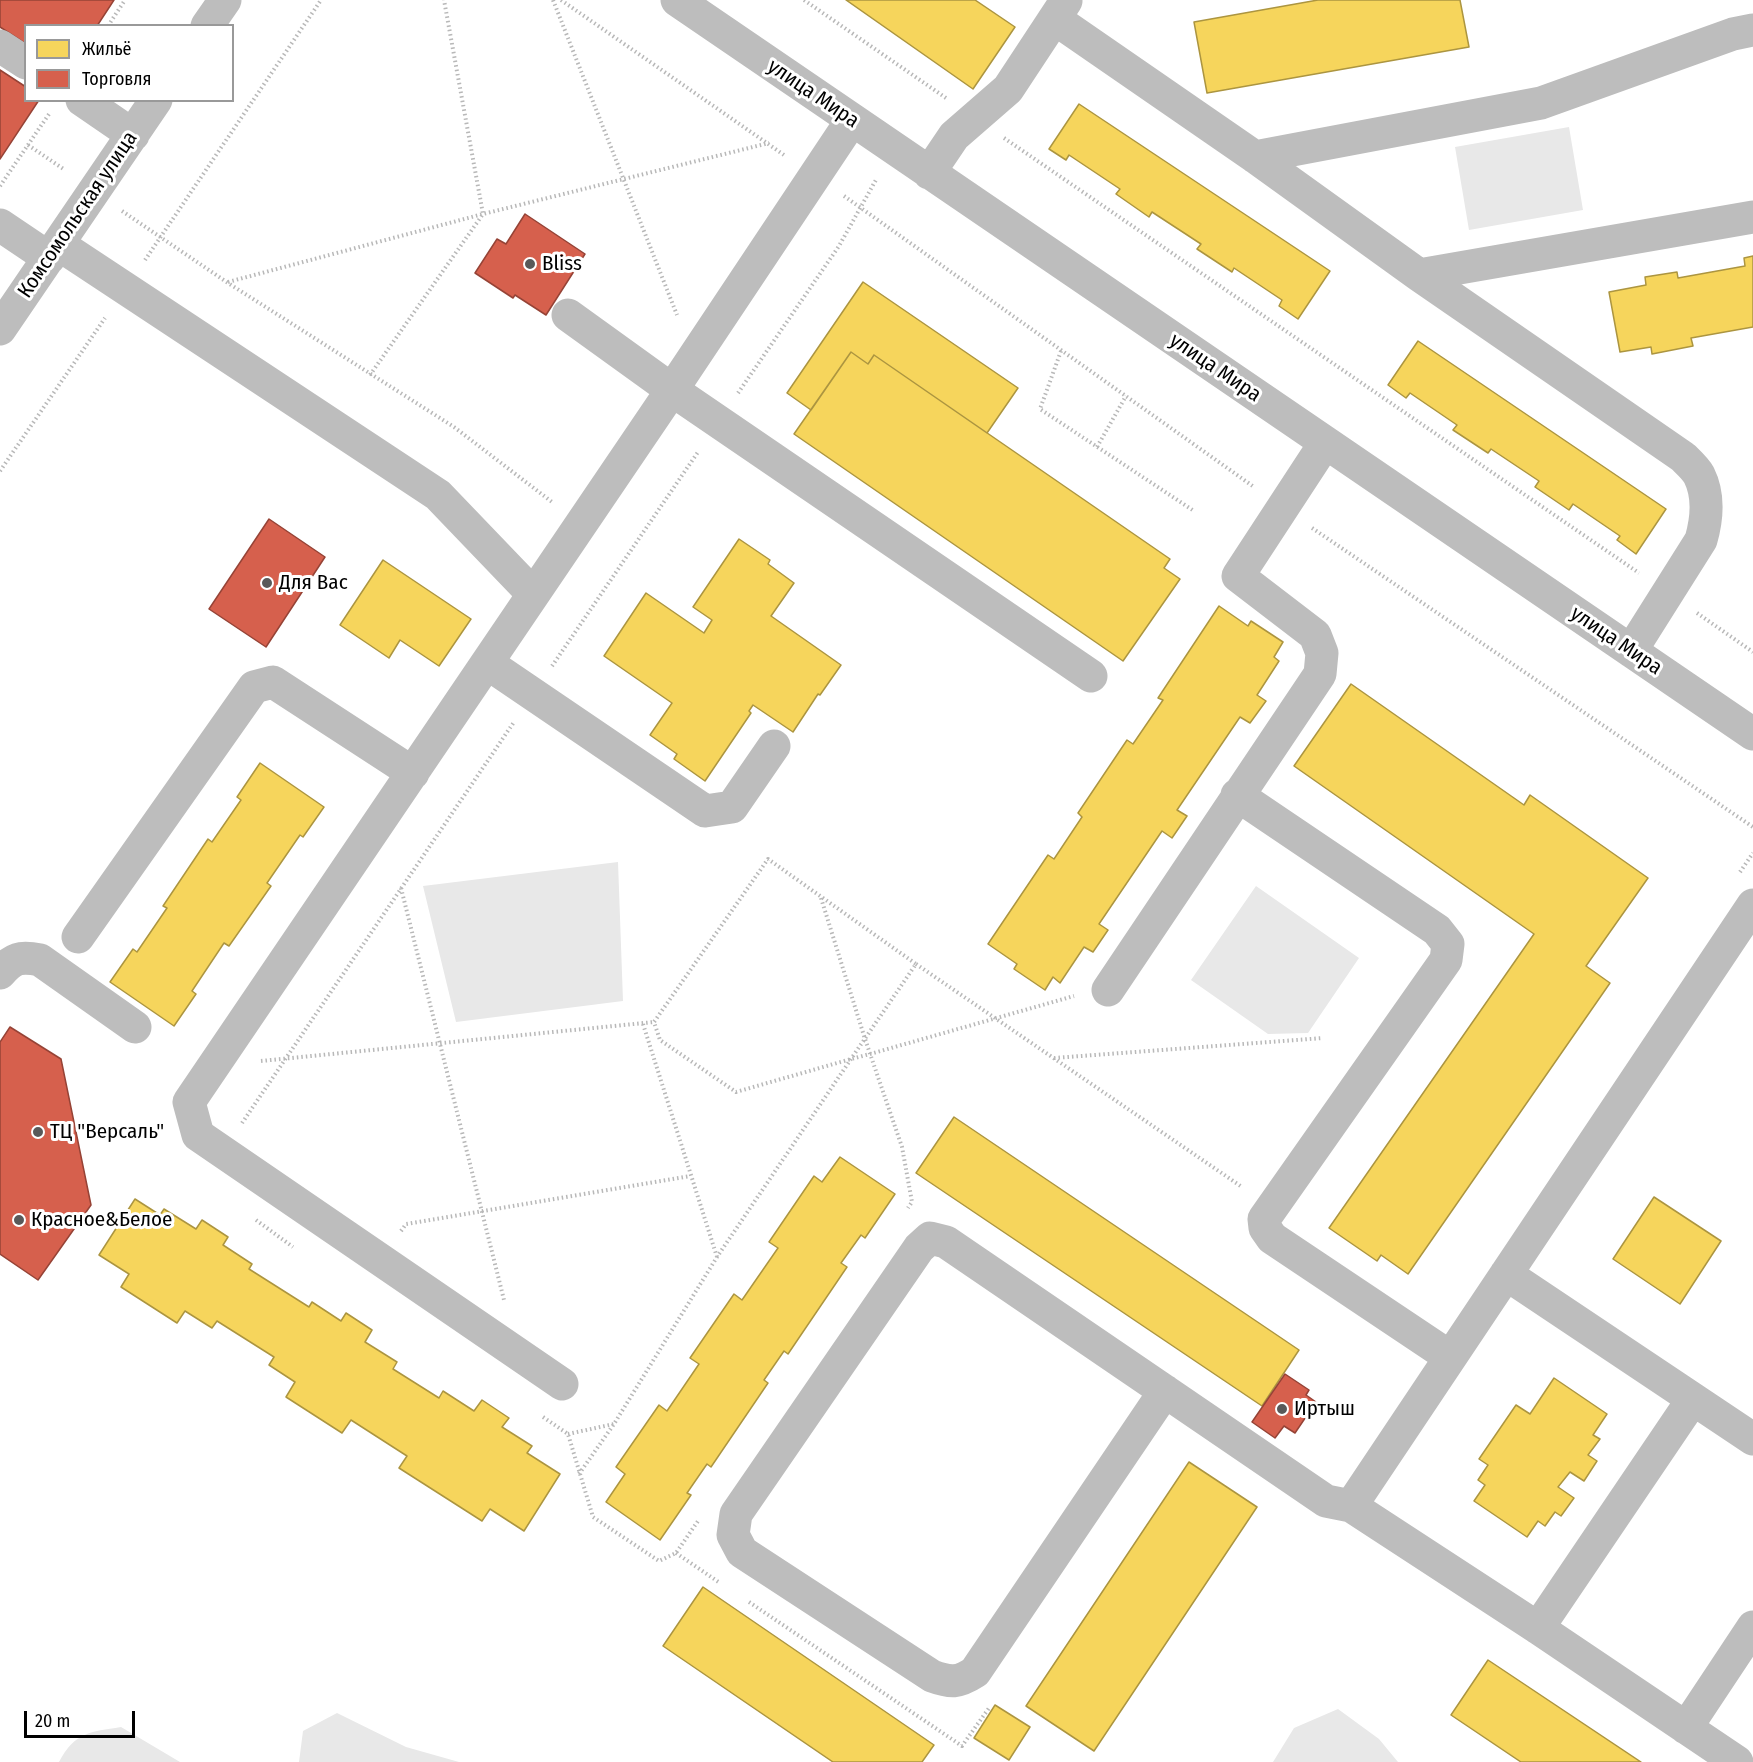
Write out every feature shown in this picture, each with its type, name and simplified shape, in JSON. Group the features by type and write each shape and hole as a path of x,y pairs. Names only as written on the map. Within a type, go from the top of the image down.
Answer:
{"street":[{"path":"208,24 225,0"},
{"name":"улица Мира","path":"677,0 1753,735"},
{"path":"929,172 954,136 1008,89 1061,9 1255,157 1419,275 1683,457 1698,474 1706,500 1706,521 1701,540 1631,651"},
{"path":"1255,157 1541,103 1733,34 1753,30"},
{"path":"0,46 24,62"},
{"name":"Комсомольская улица","path":"0,329 155,102"},
{"path":"67,105 133,135"},
{"path":"562,1384 198,1135 189,1102 672,390 852,120"},
{"path":"1419,275 1753,217"},
{"path":"0,225 125,289 438,495 533,594"},
{"path":"568,315 672,390 1091,676"},
{"path":"1108,990 1320,674 1322,653 1315,635 1238,576 1325,443"},
{"path":"487,663 705,811 732,807 774,746"},
{"path":"78,938 254,687 273,682 413,773"},
{"path":"1238,795 1437,930 1448,944 1446,960 1264,1219 1265,1228 1272,1238 1450,1357"},
{"path":"1351,1506 1753,905"},
{"path":"0,974 10,962 25,957 40,960 135,1027"},
{"path":"1165,1391 975,1672 962,1680 948,1682 932,1676 742,1552 734,1535 736,1514 919,1248 930,1238 946,1242 1165,1391 1326,1501 1351,1506 1737,1762"},
{"path":"1506,1274 1753,1439"},
{"path":"1538,1628 1693,1399"},
{"path":"1686,1728 1753,1627"}],"path":[{"path":"109,24 124,0"},
{"path":"0,471 321,0"},
{"path":"370,375 483,214 444,0"},
{"path":"553,0 677,315"},
{"path":"561,0 784,154 778,163"},
{"path":"804,0 1753,652"},
{"path":"0,186 67,105"},
{"path":"228,283 483,214 769,143"},
{"path":"161,237 228,283 454,427 552,502"},
{"path":"672,324 684,305"},
{"path":"1061,351 1040,409 1194,511"},
{"path":"1097,447 1126,396"},
{"path":"546,511 558,493"},
{"path":"214,1065 654,1022 768,859 916,964 1250,1192"},
{"path":"401,888 505,1304"},
{"path":"820,896 902,1147 912,1202 921,1209"},
{"path":"579,1474 614,1424 717,1257 916,964"},
{"path":"654,1022 660,1040 736,1092 1075,995"},
{"path":"643,1024 717,1257"},
{"path":"1054,1058 1323,1038"},
{"path":"381,1261 406,1224 690,1176"},
{"path":"905,1212 912,1202"},
{"path":"253,1217 260,1225 300,1251"},
{"path":"540,1415 568,1434 593,1516 659,1561 676,1553 702,1514"},
{"path":"568,1434 614,1424"},
{"path":"676,1553 725,1587"},
{"path":"745,1600 962,1746 989,1707"}],"shaded area":[{"path":"1569,127 1583,210 1469,230 1455,147"},
{"path":"618,862 623,1001 456,1022 423,886"},
{"path":"1256,886 1359,958 1308,1033 1268,1034 1191,980"},
{"path":"1338,1709 1379,1739 1398,1762 1273,1762 1294,1728"},
{"path":"337,1713 406,1747 459,1762 299,1762 303,1731"},
{"path":"121,1727 180,1762 59,1762 71,1745 84,1735"}],"building: Жильё":[{"path":"846,0 975,0 1015,27 973,89"},
{"path":"1318,0 1460,0 1469,47 1207,93 1194,22"},
{"path":"1079,104 1330,271 1298,319 1279,306 1282,300 1234,268 1232,272 1197,249 1201,244 1152,212 1149,217 1116,194 1120,189 1069,155 1066,160 1049,149"},
{"path":"1753,256 1753,327 1691,338 1693,346 1652,354 1651,347 1620,352 1609,292 1646,285 1645,277 1677,272 1678,278 1745,266 1744,258"},
{"path":"863,282 1018,388 987,433 874,355 868,364 851,352 811,410 787,393"},
{"path":"1418,341 1666,509 1636,554 1617,540 1620,536 1573,504 1569,510 1535,487 1539,481 1491,449 1488,453 1453,430 1457,425 1410,393 1406,398 1388,385"},
{"path":"851,352 868,364 874,355 1170,559 1164,568 1180,579 1123,661 794,434"},
{"path":"739,539 770,560 768,564 794,583 771,616 841,665 820,695 818,694 793,732 753,705 749,711 751,713 705,781 674,759 677,754 650,735 672,703 604,656 646,593 704,633 712,620 693,607"},
{"path":"383,560 471,619 439,666 400,640 389,658 340,625"},
{"path":"1219,606 1248,626 1251,621 1283,642 1274,657 1279,661 1257,695 1266,701 1250,723 1240,717 1177,810 1187,816 1172,838 1162,831 1099,924 1108,930 1093,952 1084,947 1060,983 1053,977 1045,990 1014,969 1017,964 988,944 1048,855 1054,859 1082,817 1078,813 1127,740 1133,744 1163,700 1158,698"},
{"path":"1351,684 1524,805 1530,795 1648,878 1586,966 1610,983 1408,1274 1381,1255 1377,1261 1329,1228 1534,934 1294,766"},
{"path":"260,763 324,807 303,837 300,835 267,883 271,886 229,946 224,943 192,991 196,994 174,1026 110,982 133,949 137,952 167,908 163,906 208,839 212,842 241,800 237,797"},
{"path":"954,1117 1299,1350 1262,1406 916,1173"},
{"path":"840,1157 895,1194 865,1238 861,1235 841,1263 847,1267 788,1354 784,1351 764,1380 768,1383 711,1467 707,1464 687,1493 691,1495 660,1540 606,1502 625,1474 616,1467 659,1405 667,1411 699,1364 690,1358 734,1294 742,1300 778,1248 769,1242 814,1176 822,1182"},
{"path":"1654,1197 1721,1241 1680,1304 1613,1259"},
{"path":"135,1199 160,1215 164,1209 196,1229 202,1220 228,1237 223,1245 252,1264 249,1269 309,1307 312,1302 341,1321 346,1313 372,1330 365,1342 397,1362 393,1369 439,1398 443,1391 474,1411 482,1400 509,1418 502,1427 532,1446 527,1453 560,1474 524,1531 490,1509 482,1521 399,1468 407,1456 351,1420 342,1433 286,1397 295,1382 269,1365 274,1357 217,1321 212,1328 185,1311 177,1323 121,1287 129,1274 99,1255"},
{"path":"1554,1378 1607,1414 1593,1435 1600,1439 1588,1455 1597,1461 1584,1481 1570,1472 1558,1487 1574,1498 1561,1516 1555,1512 1545,1526 1538,1521 1527,1537 1474,1501 1485,1485 1478,1480 1488,1465 1479,1459 1516,1405 1530,1414"},
{"path":"1189,1462 1257,1507 1094,1751 1026,1706"},
{"path":"703,1587 934,1745 922,1762 833,1762 663,1646"},
{"path":"1488,1660 1641,1762 1521,1762 1451,1715"},
{"path":"995,1705 1030,1727 1009,1760 974,1738"}],"building: Торговля":[{"path":"0,0 114,0 98,24 24,24 24,43 0,27"},
{"path":"0,70 24,86 24,102 38,102 0,159"},
{"name":"Bliss","path":"525,214 585,254 546,315 515,295 513,298 475,273 497,239 506,244"},
{"name":"Для Вас","path":"269,519 325,557 266,647 209,609"},
{"name":"ТЦ \"Версаль\"","path":"10,1027 61,1059 91,1205 38,1280 0,1254 0,1042"},
{"path":"1285,1374 1309,1390 1306,1395 1316,1402 1295,1433 1284,1426 1275,1438 1252,1422"}],"place":[{"name":"Bliss","path":"530,264"},
{"name":"Для Вас","path":"267,583"},
{"name":"ТЦ \"Версаль\"","path":"38,1132"},
{"name":"Красное&Белое","path":"19,1220"},
{"name":"Иртыш","path":"1282,1409"}]}
